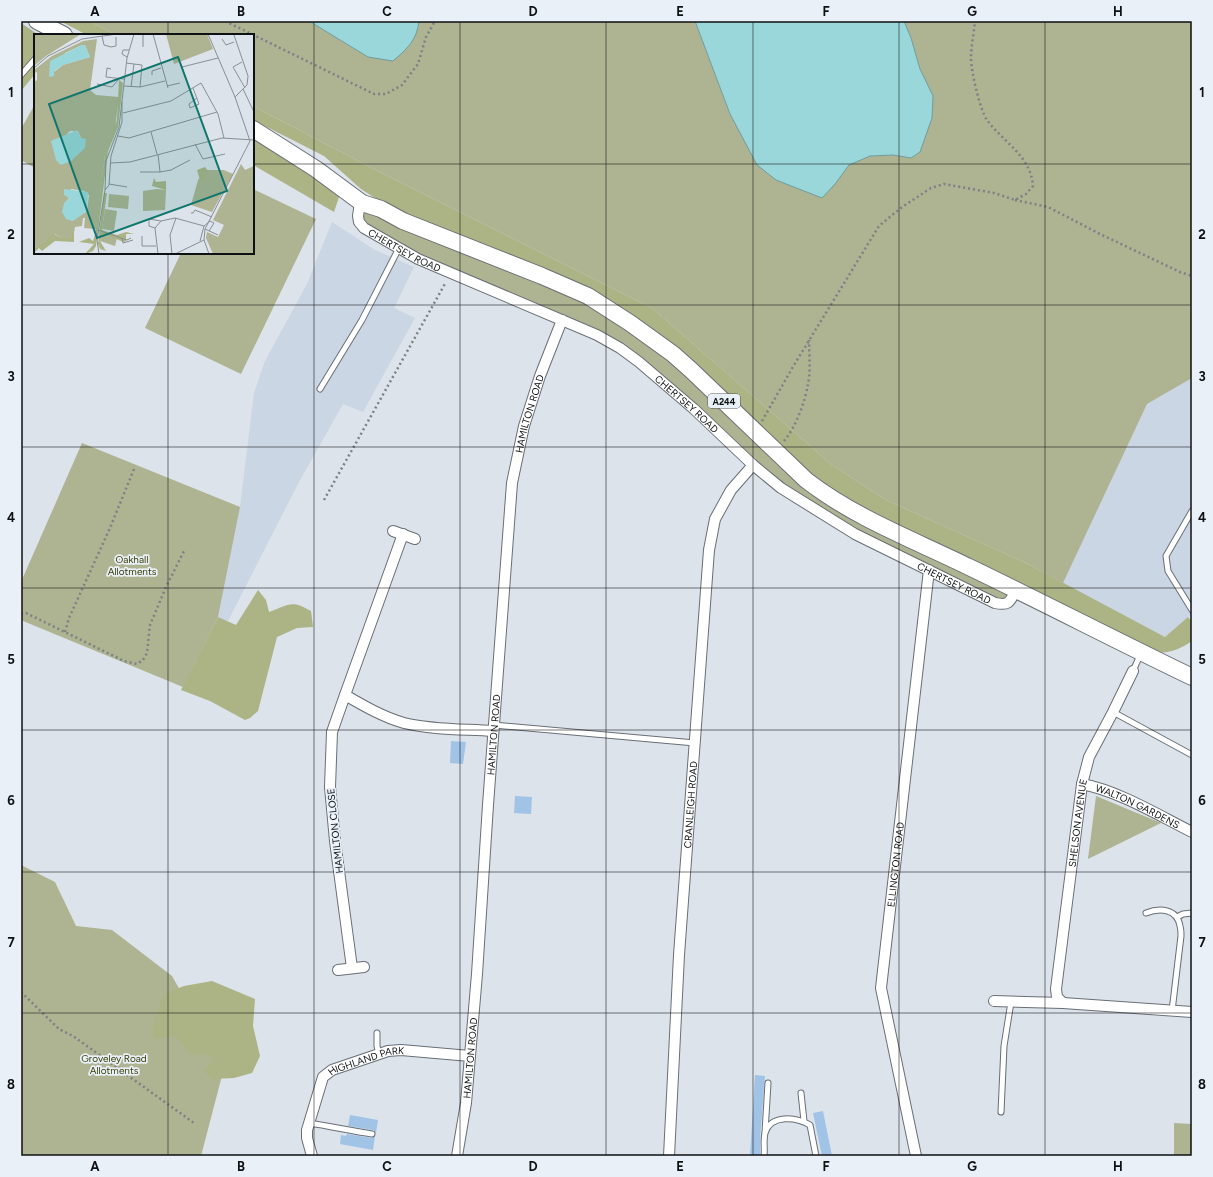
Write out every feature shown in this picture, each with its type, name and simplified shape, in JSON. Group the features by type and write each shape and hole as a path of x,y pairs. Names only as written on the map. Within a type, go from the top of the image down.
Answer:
{"main road":[{"path":"37,21 59,34"},
{"name":"CHERTSEY ROAD","path":"254,130 316,169 362,203 380,209 403,221 542,276 588,296 630,323 673,354 806,480 824,494 844,506 892,531 1016,590 1192,677"}],"street":[{"name":"CHERTSEY ROAD","path":"362,203 358,216 359,222 364,228 418,259 597,335 620,348 639,362 694,409 753,465 781,488 855,534 995,603 1004,605 1010,602 1016,590"},
{"name":"HAMILTON ROAD","path":"458,1156 466,1103 477,974 512,483 524,426 540,376 562,320"},
{"name":"CRANLEIGH ROAD","path":"669,1156 679,956 709,550 716,519 731,490 753,465"},
{"name":"HAMILTON CLOSE","path":"352,968 335,841 330,787 332,732 398,533 415,539"},
{"name":"ELLINGTON ROAD","path":"916,1156 881,988 929,570"},
{"name":"SHELSON AVENUE","path":"1063,1003 1057,997 1056,989 1082,784 1089,757 1133,671"},
{"path":"345,695 378,714 424,727 494,728"},
{"name":"WALTON GARDENS","path":"1082,784 1112,792 1192,832"},
{"path":"338,970 364,967"},
{"path":"994,1001 1063,1003 1192,1012"},
{"name":"HIGHLAND PARK","path":"312,1156 307,1138 309,1124 323,1077 332,1070 388,1051 401,1050 470,1056"}],"lane":[{"path":"21,75 34,60"},
{"path":"320,389 362,320 399,248"},
{"path":"1192,511 1166,556 1168,571 1192,610"},
{"name":"SHELSON AVENUE","path":"1133,671 1142,652"},
{"path":"1113,712 1192,755"},
{"path":"494,728 695,743"},
{"path":"1146,913 1154,910 1171,912 1177,918 1180,926 1181,936 1172,1011"},
{"path":"1177,918 1183,914 1192,913"},
{"path":"1001,1112 1004,1046 1011,1002"},
{"path":"377,1033 377,1046 379,1054"},
{"path":"764,1156 768,1083"},
{"path":"801,1093 804,1121"},
{"path":"765,1133 771,1124 784,1119 804,1121 810,1125 816,1156"},
{"path":"309,1124 336,1127 372,1134"}],"path":[{"path":"225,21 252,34"},
{"path":"254,35 374,94 386,94 402,85 418,64 426,38 435,21"},
{"path":"975,21 971,58 976,90 986,119 1024,159 1032,178 1033,186 1026,194 1015,200"},
{"path":"756,432 809,339 879,226 902,207 931,188 944,184 994,193 1048,208 1180,272 1192,276"},
{"path":"324,500 451,273"},
{"path":"776,450 788,435 796,420 804,398 808,383 809,339"},
{"path":"65,632 69,618 110,528 134,469"},
{"path":"21,614 26,613 124,660 137,664 143,660 147,653 150,625 166,587 185,549"},
{"path":"21,992 60,1029 73,1036 194,1123"}],"shaded area":[{"path":"332,222 375,250 414,267 394,308 415,318 363,412 343,404 299,482 228,621 218,617 240,507 254,393 265,361 307,284"},
{"path":"1192,378 1192,614 1165,637 1062,583 1147,404"}],"green space":[{"path":"60,21 89,21 114,34 85,34"},
{"path":"89,21 309,21 368,57 418,29 419,21 695,21 730,114 835,184 849,165 870,156 893,155 911,158 933,96 920,69 911,38 904,21 1192,21 1192,378 1147,404 1063,583 1026,563 886,500 832,465 652,308 368,166 254,107 254,34 114,34"},
{"path":"21,23 38,34 34,34 34,75 21,91"},
{"path":"34,106 34,167 21,160 21,129"},
{"path":"254,107 368,166 652,308 832,465 886,500 1026,563 1165,637 1188,617 1192,622 1192,641 1175,650 1155,652 878,517 827,489 614,308 389,207 361,189 324,156 254,121"},
{"path":"254,137 344,182 334,212 254,166"},
{"path":"254,189 316,219 241,374 145,328 181,254 254,254"},
{"path":"359,209 542,276 691,370 1016,590 1004,605 929,570 781,488 620,348 418,259 364,228"},
{"name":"Oakhall Allotments","path":"82,443 240,507 218,617 183,687 23,621 21,617 21,582"},
{"path":"258,590 266,600 269,612 290,604 299,605 311,611 313,627 297,628 277,637 258,711 250,718 245,720 210,701 181,690 218,617 236,625"},
{"path":"1096,796 1161,823 1088,859"},
{"name":"Groveley Road Allotments","path":"21,865 55,882 76,926 112,930 172,976 224,1068 201,1156 21,1156"},
{"path":"212,981 255,999 253,1026 260,1056 252,1073 234,1078 213,1079 204,1071 214,1061 208,1055 191,1055 176,1036 153,1039 153,1025 164,994 184,986"},
{"path":"1174,1123 1192,1124 1192,1156 1174,1156"}],"water":[{"path":"309,21 419,21 414,39 393,61 368,57"},
{"path":"695,21 904,21 911,38 920,69 933,96 932,118 920,152 911,158 893,155 870,156 849,165 822,198 776,180 757,165 730,114"}],"building":[{"path":"451,741 466,742 463,764 450,763"},
{"path":"515,796 532,797 531,814 514,813"},
{"path":"755,1075 765,1076 760,1156 750,1156"},
{"path":"823,1111 832,1156 822,1156 813,1113"},
{"path":"350,1115 378,1120 376,1133 373,1130 348,1126"},
{"path":"347,1134 371,1138 375,1136 373,1150 340,1144 341,1135 346,1136"}]}
